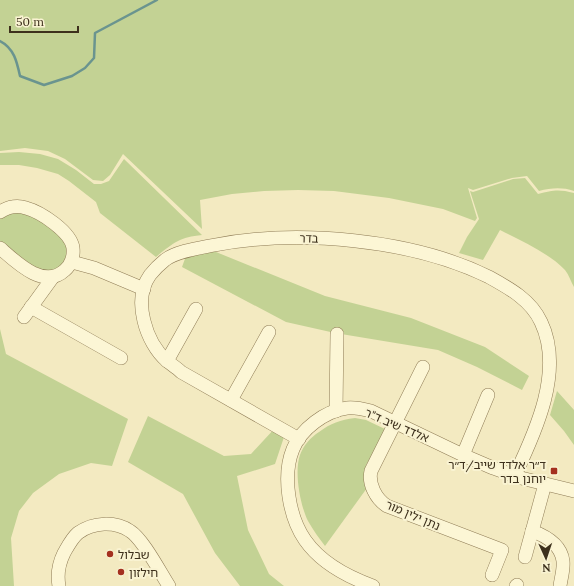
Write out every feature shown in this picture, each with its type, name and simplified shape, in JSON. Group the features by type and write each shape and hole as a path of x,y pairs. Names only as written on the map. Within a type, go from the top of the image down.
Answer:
{"street":[{"path":"0,212 7,208 26,208 47,218 67,234 73,247 72,262 60,274 53,277 43,277 21,266 0,248"},
{"name":"בדר","path":"299,439 182,372 167,361 155,346 146,329 142,311 143,293 150,276 166,260 182,252 234,241 272,238 317,238 403,248 429,254 455,263 500,283 522,297 533,309 546,333 549,358 548,384 544,402 532,436 515,475"},
{"path":"72,262 94,268 144,289"},
{"path":"53,277 28,312 121,358"},
{"path":"167,361 196,309"},
{"path":"231,400 269,332"},
{"path":"336,411 337,334"},
{"path":"396,422 423,367"},
{"path":"463,455 488,395"},
{"name":"אלדד שיב ד\"ר","path":"373,586 355,579 319,556 306,541 296,525 289,496 289,464 293,449 299,439 316,422 336,411 347,408 359,408 371,411 463,455 515,475 546,484 571,489"},
{"name":"נתן ילין מור","path":"396,422 371,473 371,484 378,497 383,503 390,507 502,550 492,575"},
{"path":"525,557 546,484"},
{"path":"59,586 58,572 61,559 69,544 78,533 92,525 107,524 120,525 132,532 142,543 169,586"},
{"path":"532,531 544,535 558,548 563,558 560,586"}],"green space":[{"path":"0,0 574,0 574,191 556,188 539,191 527,176 512,178 473,190 468,188 477,218 475,221 443,209 389,198 334,191 264,191 232,194 200,200 202,229 123,154 110,175 103,181 93,180 65,159 48,151 25,148 0,151"},
{"path":"19,152 40,154 58,159 76,170 94,184 101,184 109,181 124,159 202,235 182,239 156,257 100,213 96,202 58,174 19,165 0,165 0,153"},
{"path":"525,178 538,194 556,190 574,193 574,287 565,270 551,258 500,230 483,260 459,253 467,237 479,219 470,191 473,192 513,179"},
{"path":"25,211 64,237 70,253 59,271 35,270 0,243 0,217 2,215"},
{"path":"211,250 325,296 411,318 485,347 529,376 522,390 477,367 438,350 335,333 286,322 182,267 186,256"},
{"path":"0,329 6,354 128,419 112,466 91,463 59,474 33,493 19,511 11,538 14,586 0,586"},
{"path":"557,391 574,410 574,445 550,415"},
{"path":"148,416 224,456 251,454 276,427 286,431 275,464 237,476 248,530 269,574 284,586 240,586 215,553 183,494 128,462"},
{"path":"355,418 366,420 387,430 366,465 364,478 367,488 325,546 314,531 305,514 300,498 298,462 303,448 316,434 336,422"}],"waterway":[{"path":"0,41 12,51 20,76 44,85 72,76 85,68 94,58 95,33 157,0"}],"place":[{"name":"ד״ר אלדד שייב/ד״ר יוחנן בדר","path":"554,471"},
{"name":"שבלול","path":"110,554"},
{"name":"חילזון","path":"121,572"}]}
